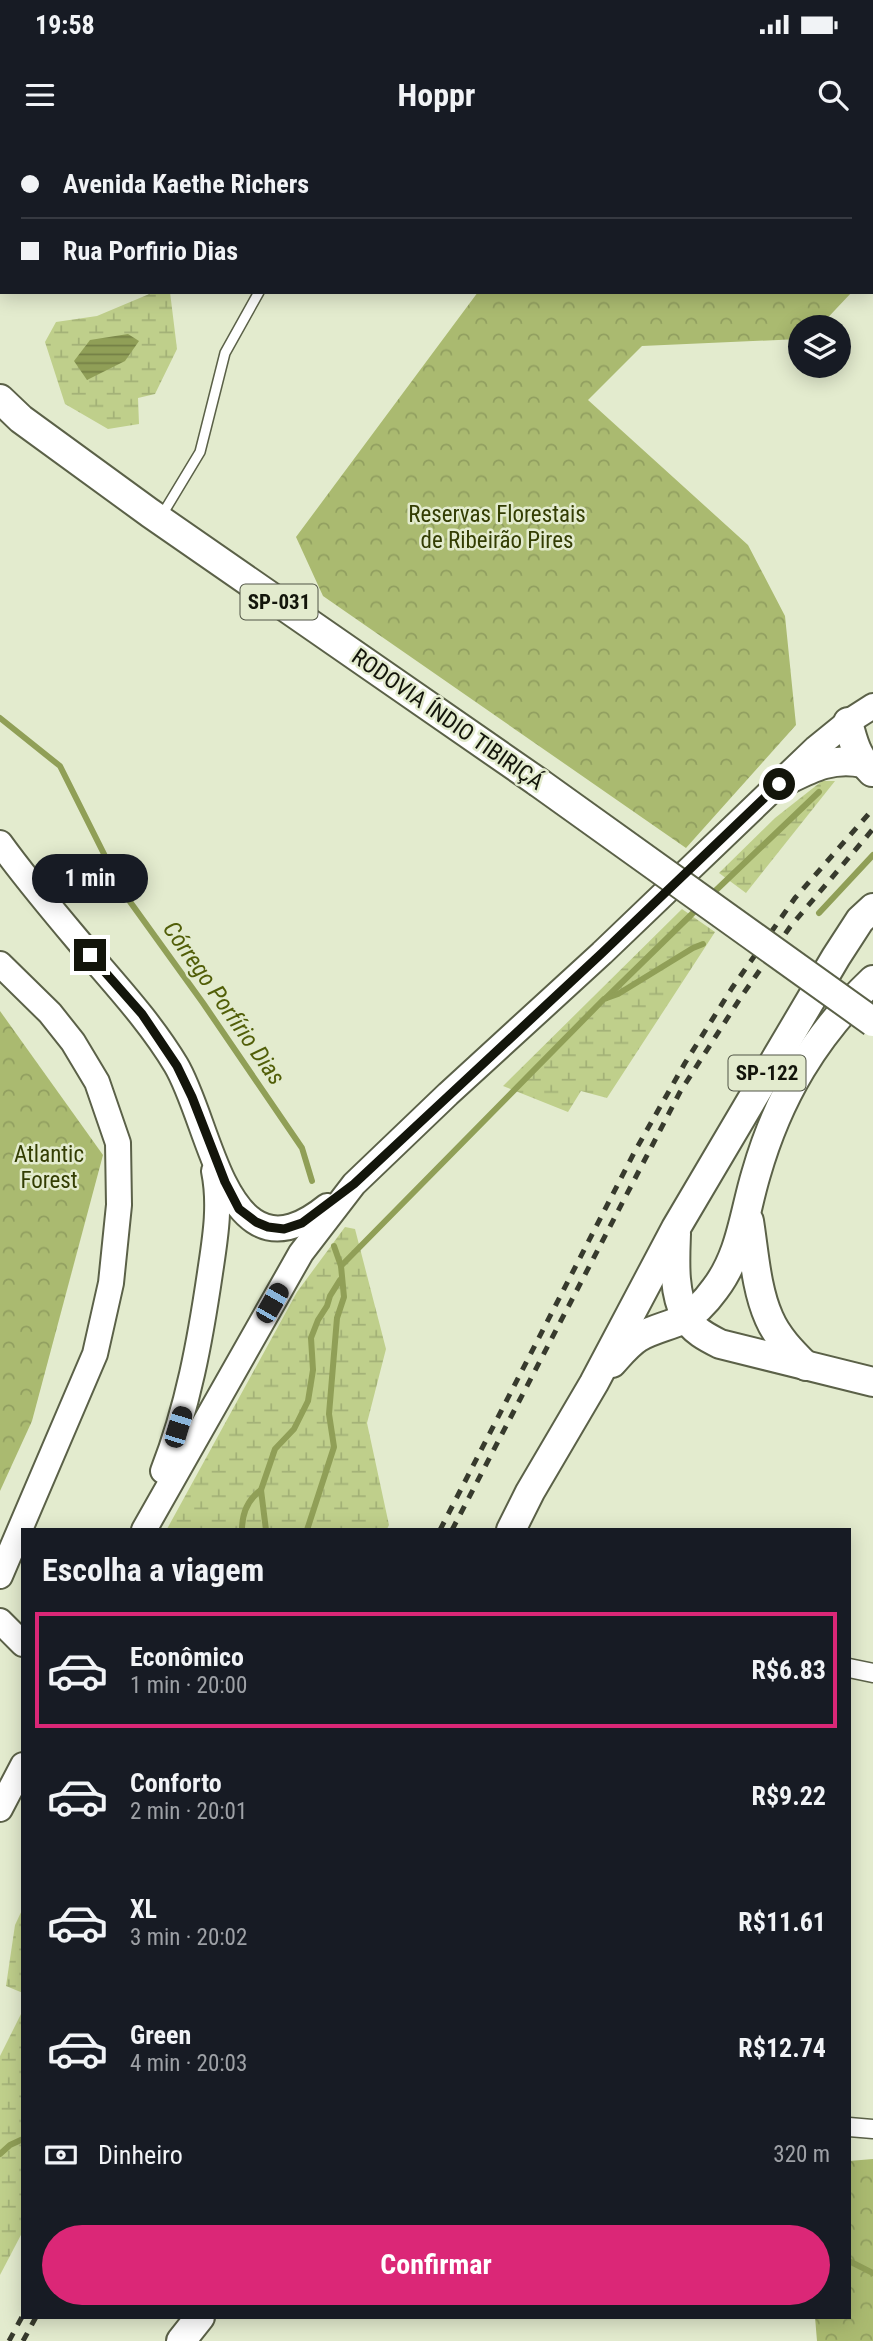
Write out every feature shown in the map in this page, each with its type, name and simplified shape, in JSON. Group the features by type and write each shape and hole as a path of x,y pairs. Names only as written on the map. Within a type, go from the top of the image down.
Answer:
{"highway":[{"name":"RODOVIA ÍNDIO TIBIRIÇÁ","path":"0,399 10,414 538,782 873,1022"},
{"path":"848,722 873,737"},
{"path":"848,722 855,750 868,769"},
{"path":"779,784 810,769 838,760 868,769"},
{"name":"SP-122","path":"676,1228 788,1036 869,910"},
{"name":"SP-122","path":"686,1318 715,1289 739,1245 766,1141 800,1069 826,1029 873,979"},
{"path":"748,1211 761,1291 769,1318 789,1349 806,1366"},
{"path":"676,1228 685,1257 690,1264 705,1273 728,1267"},
{"path":"676,1228 677,1284 686,1318 704,1336 720,1344 873,1382"},
{"path":"512,1528 594,1383 676,1228"},
{"path":"594,1383 636,1339 686,1318"},
{"path":"181,2341 198,2319"}],"main road":[{"path":"0,843 90,955 142,1014 177,1066 225,1182 239,1209 256,1222 284,1229 302,1223 354,1184 602,953 816,748 873,706"},
{"path":"0,964 50,1013 73,1042 97,1082 118,1143 119,1205 111,1283 95,1354 0,1576"},
{"path":"139,1528 173,1446 190,1390 202,1328 218,1217 216,1183 209,1143"},
{"path":"145,1528 300,1253 354,1184"},
{"path":"0,1621 21,1642"},
{"path":"0,1809 21,1769"}],"street":[{"path":"851,1668 873,1673"},
{"path":"851,2127 873,2129"}],"lane":[{"path":"159,520 201,452 225,352 258,294"}],"green space":[{"path":"149,294 170,294 177,349 155,394 138,398 139,424 108,429 65,404 45,342 56,322 97,316"},
{"name":"Reservas Florestais de Ribeirão Pires","path":"477,294 850,294 830,315 788,315 788,340 642,346 588,400 748,545 785,616 796,725 686,848 323,596 296,537"},
{"path":"822,781 835,781 746,893 719,873 775,818"},
{"path":"682,909 715,932 607,1098 581,1091 568,1112 503,1086"},
{"name":"Atlantic Forest","path":"0,1011 103,1155 32,1421 0,1491"},
{"path":"345,1227 355,1229 386,1349 367,1423 388,1528 168,1528 297,1292"},
{"path":"21,1912 21,1992 6,1986 15,1925"},
{"path":"21,2014 21,2235 0,2275 0,2056"},
{"path":"873,2159 873,2341 817,2341 815,2319 851,2319 851,2161"}],"shaded area":[{"path":"128,334 139,341 125,361 87,380 74,361 90,340"}],"waterway":[{"name":"Córrego Porfírio Dias","path":"0,718 60,766 123,892 302,1148 312,1181"},
{"path":"711,895 819,792"},
{"path":"819,913 873,855"},
{"path":"606,998 698,908"},
{"path":"308,1528 334,1447 329,1414 337,1318 344,1297 341,1266 604,999 618,994 703,944"},
{"name":"Córrego Porfírio Dias","path":"334,1246 341,1266"},
{"path":"266,1528 261,1490 275,1449 294,1429 308,1401 313,1370 311,1338 340,1280"},
{"path":"242,1528 246,1507 261,1490"},
{"path":"0,2154 21,2140"},
{"path":"851,2262 873,2273"}],"railway":[{"path":"441,1528 635,1151 685,1063 732,988 795,898 873,809"},
{"path":"453,1528 680,1092 790,927 873,829"},
{"path":"9,2341 21,2319"},
{"path":"23,2341 35,2319"}],"route":[{"path":"90,955 142,1014 177,1066 225,1182 239,1209 256,1222 284,1229 302,1223 354,1184 779,784"}]}
